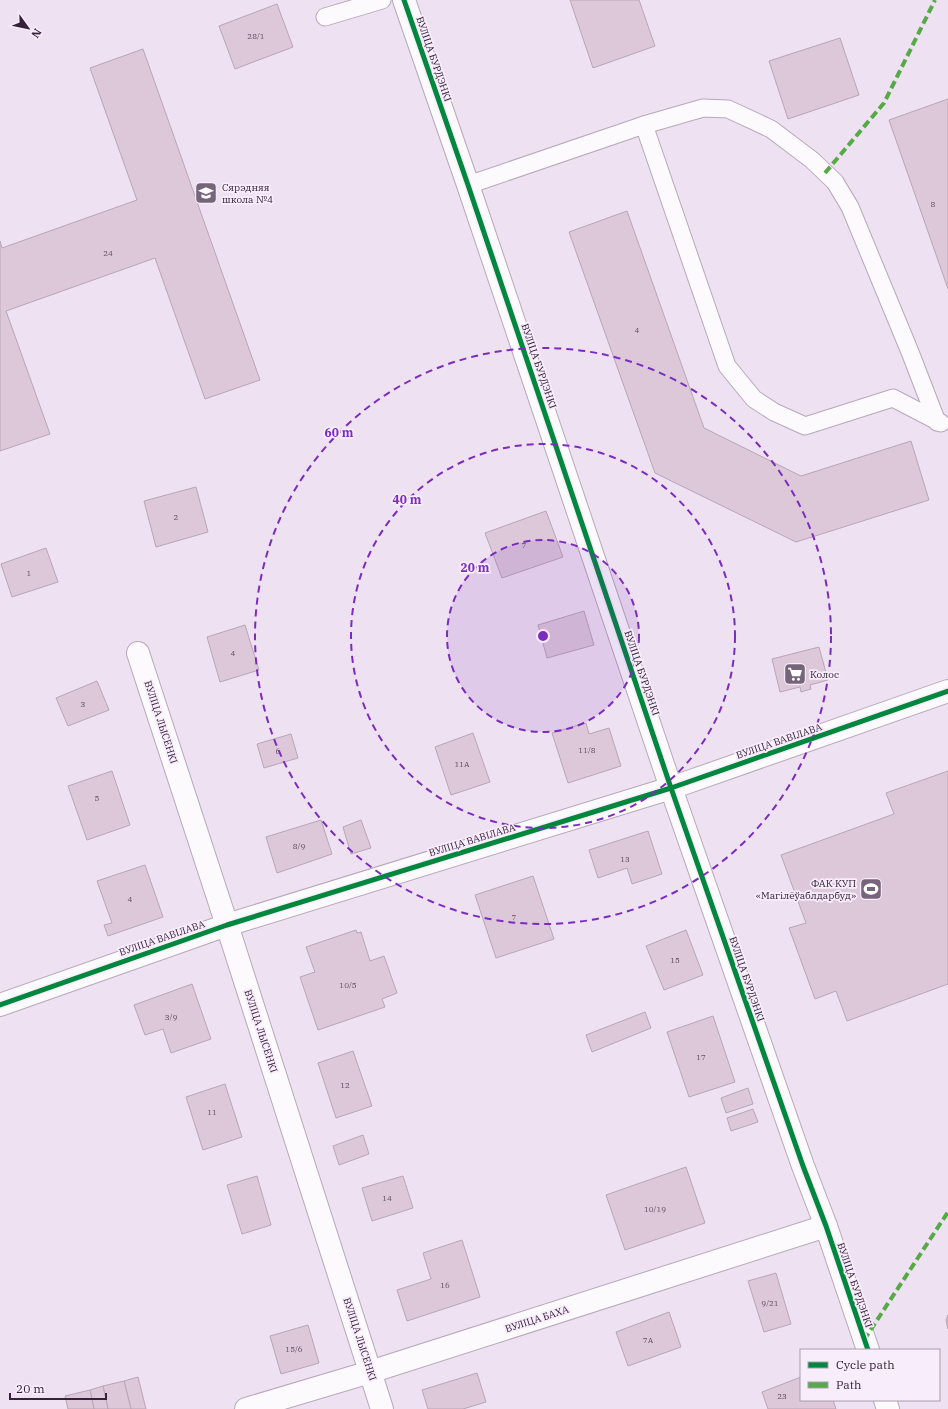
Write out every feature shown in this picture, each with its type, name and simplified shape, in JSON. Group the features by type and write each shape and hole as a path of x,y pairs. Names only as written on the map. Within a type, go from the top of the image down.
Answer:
{"street":[{"name":"ВУЛІЦА БУРДЭНКІ","path":"404,0 468,185 671,788 803,1166 826,1226 868,1349"},
{"name":"ВУЛІЦА ЛЫСЕНКІ","path":"138,653 382,1409"},
{"name":"ВУЛІЦА ВАВІЛАВА","path":"0,1005 227,925 671,788 948,692"},
{"name":"ВУЛІЦА БАХА","path":"246,1409 370,1372 826,1226"}],"lane":[{"path":"326,17 382,0"},
{"path":"468,185 644,125 703,108 728,109 771,129 812,160 835,182 850,207 910,352 943,424"},
{"path":"644,125 727,366 754,399 774,412 805,426 893,398 943,424"}],"building":[{"path":"570,0 639,0 655,46 593,68"},
{"path":"277,4 293,47 235,69 219,26"},
{"path":"840,38 859,95 788,119 769,61"},
{"path":"143,49 260,380 205,399 155,258 6,311 50,434 0,451 0,241 2,248 137,200 90,68"},
{"path":"948,99 948,289 889,120"},
{"path":"627,211 704,428 801,476 911,441 929,500 796,542 655,473 569,232"},
{"path":"196,487 208,532 156,547 144,501"},
{"path":"546,511 563,557 502,578 485,533"},
{"path":"46,548 58,582 12,597 1,564"},
{"path":"584,611 594,645 547,658 538,625"},
{"path":"245,625 259,670 220,682 207,637"},
{"path":"819,647 828,680 810,685 811,689 801,692 800,687 780,692 772,659"},
{"path":"97,681 109,710 68,726 56,698"},
{"path":"586,723 589,734 609,728 621,766 568,783 552,733"},
{"path":"473,733 490,782 451,795 435,747"},
{"path":"291,734 298,758 264,768 257,744"},
{"path":"112,771 130,825 87,840 68,786"},
{"name":"ФАК КУП «Магілёўаблдарбуд»","path":"948,771 948,984 847,1021 836,991 815,999 789,928 806,923 781,855 894,814 886,793"},
{"path":"321,820 332,854 277,873 266,837"},
{"path":"361,820 371,848 351,854 343,827"},
{"path":"648,831 662,874 632,884 627,868 598,878 589,850"},
{"path":"145,865 163,917 108,936 104,925 112,923 97,881"},
{"path":"533,876 554,939 496,958 475,895"},
{"path":"356,930 357,933 361,932 370,961 384,956 397,993 382,999 385,1007 318,1030 300,977 315,972 306,947"},
{"path":"686,930 703,975 664,990 646,946"},
{"path":"192,984 211,1039 171,1053 163,1029 145,1035 134,1005"},
{"path":"645,1012 651,1028 592,1052 586,1035"},
{"path":"713,1016 735,1082 689,1097 667,1032"},
{"path":"353,1051 372,1106 336,1118 318,1063"},
{"path":"225,1084 242,1137 203,1150 186,1097"},
{"path":"748,1088 753,1104 726,1113 721,1098"},
{"path":"753,1109 758,1122 731,1131 727,1118"},
{"path":"363,1135 369,1154 339,1165 333,1146"},
{"path":"686,1167 705,1223 625,1250 606,1195"},
{"path":"257,1176 271,1225 242,1234 227,1185"},
{"path":"403,1176 413,1208 372,1221 362,1188"},
{"path":"462,1240 480,1297 407,1321 397,1290 431,1279 423,1253"},
{"path":"776,1273 791,1324 764,1332 748,1281"},
{"path":"669,1312 681,1347 628,1366 616,1332"},
{"path":"948,1315 948,1329 946,1320"},
{"path":"308,1325 319,1363 281,1374 270,1336"},
{"path":"477,1373 486,1402 463,1409 428,1409 422,1390"},
{"path":"138,1377 146,1409 131,1409 124,1381"},
{"path":"800,1377 800,1401 833,1401 836,1409 768,1409 762,1392"},
{"path":"124,1381 131,1409 108,1409 103,1386"},
{"path":"103,1386 108,1409 94,1409 90,1390"},
{"path":"90,1390 94,1409 68,1409 65,1396"}],"marked path":[{"path":"825,173 884,103 935,0"},
{"path":"864,1340 948,1212"}],"cycle path":[{"path":"404,0 468,185 671,788 803,1166 826,1226 868,1349"},
{"path":"0,1005 227,925 671,788 948,691"}],"place":[{"name":"Сярэдняя школа №4","path":"206,193"},
{"name":"Колос","path":"795,674"},
{"name":"ФАК КУП «Магілёўаблдарбуд»","path":"871,889"}]}
